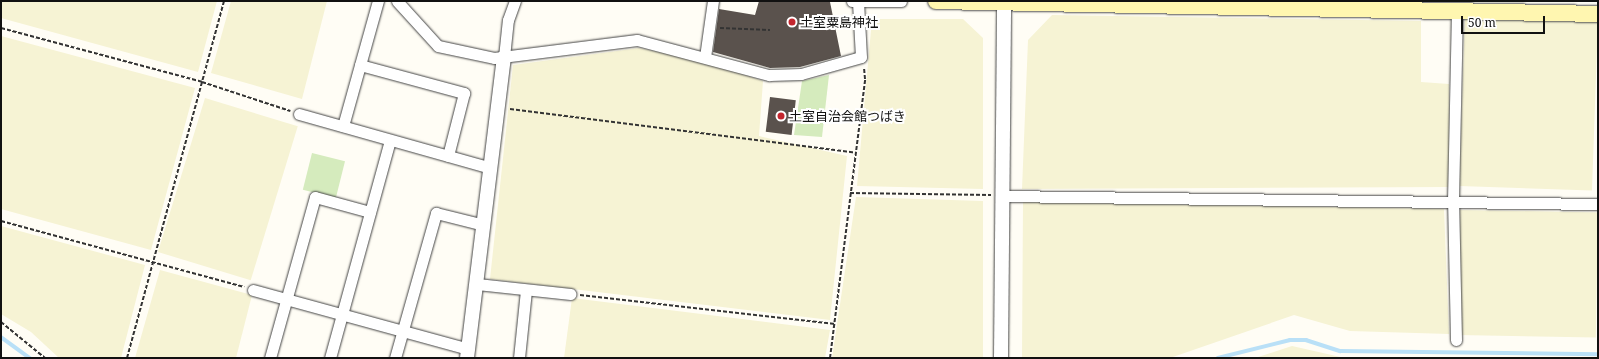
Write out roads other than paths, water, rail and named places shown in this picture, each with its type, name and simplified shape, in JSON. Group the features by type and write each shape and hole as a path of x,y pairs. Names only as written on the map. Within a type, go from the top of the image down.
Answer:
{"main road":[{"path":"936,1 1598,14"}],"street":[{"path":"343,126 378,1"},
{"path":"397,1 438,46 504,57 637,40 768,74 801,74 861,57 863,48 855,1 901,1"},
{"path":"253,290 287,298 468,354 508,20 515,1"},
{"path":"705,57 713,1"},
{"path":"1001,358 1004,3"},
{"path":"1456,340 1453,201 1457,11"},
{"path":"360,65 464,93 448,156"},
{"path":"299,114 491,168"},
{"path":"330,358 390,140"},
{"path":"1002,196 1598,204"},
{"path":"270,358 315,197 370,212"},
{"path":"395,358 436,213 484,225"},
{"path":"477,284 570,294"},
{"path":"519,358 526,290"}],"waterway":[{"path":"1,337 30,358"},
{"path":"1218,358 1290,340 1306,340 1340,351 1598,354"}],"place":[{"name":"土室粟島神社","path":"792,22"},
{"name":"土室自治会館つばき","path":"781,116"}]}
